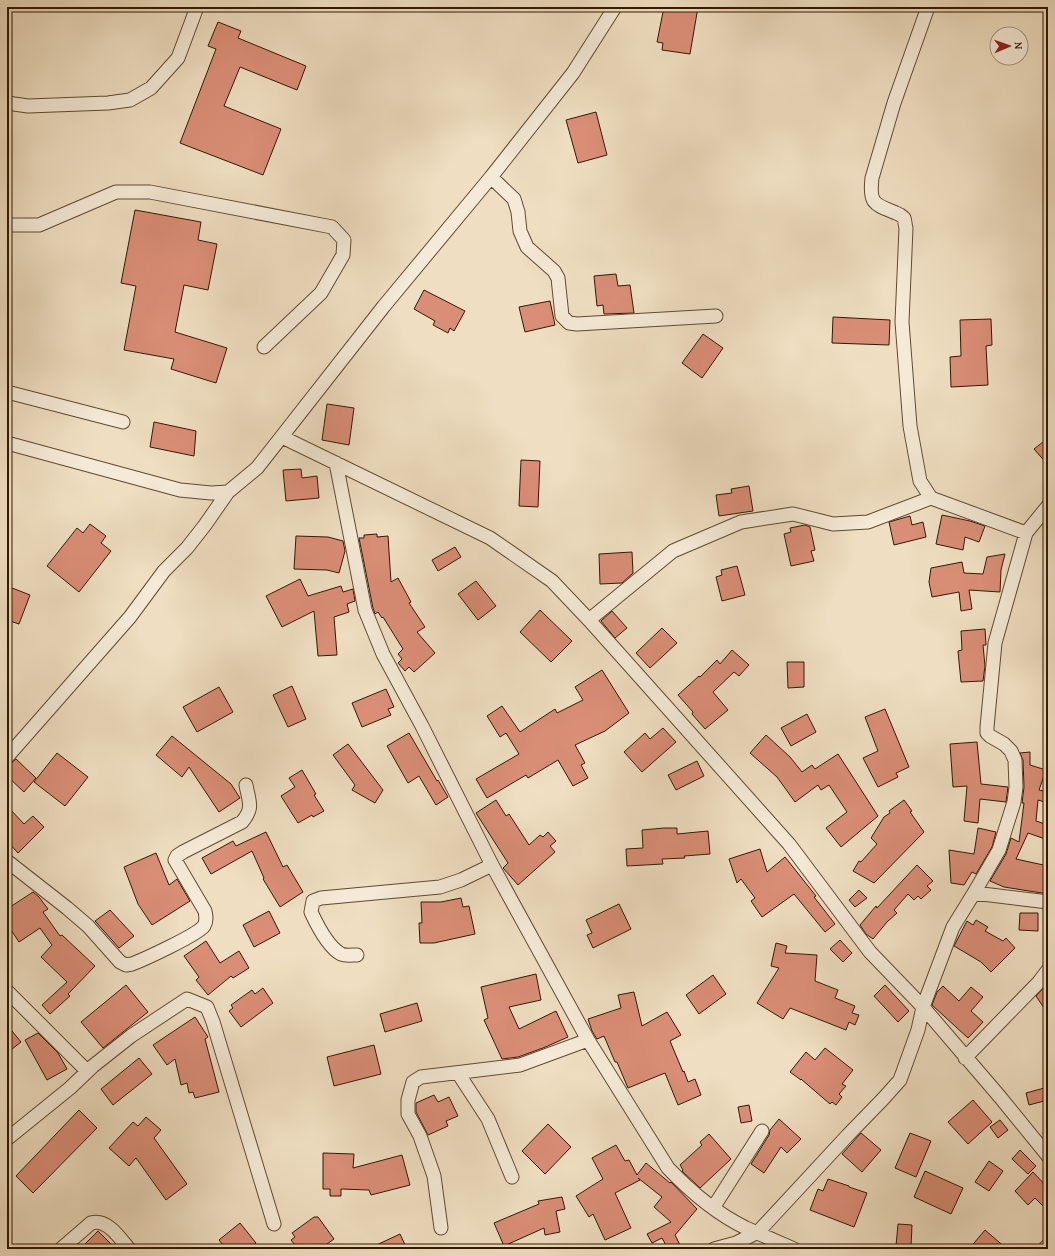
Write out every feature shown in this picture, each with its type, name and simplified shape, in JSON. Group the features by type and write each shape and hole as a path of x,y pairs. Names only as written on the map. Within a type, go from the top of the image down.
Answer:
{"street":[{"path":"7,103 28,106 108,103 130,100 151,88 178,58 197,7"},
{"path":"7,757 130,617 164,571 187,548 228,492 257,468 384,306 491,177 573,73 614,7"},
{"path":"928,7 894,103 872,178 871,189 872,198 876,204 904,218 906,228 902,322 910,426 920,481 932,498 1026,533"},
{"path":"491,177 514,199 518,212 520,231 528,247 554,271 558,278 562,316 569,323 577,324 716,316"},
{"path":"7,225 39,225 116,192 150,192 332,227 344,240 344,255 321,293 264,347"},
{"path":"7,392 123,422"},
{"path":"282,437 490,538 552,581 589,620 789,844 870,952 923,1007 1048,1156"},
{"path":"7,443 180,490 211,493 228,492"},
{"path":"336,463 365,610 383,654 422,726 492,865 588,1040 668,1168 713,1208 745,1228 758,1232 794,1249"},
{"path":"589,620 673,552 740,522 793,514 833,524 868,522 932,498"},
{"path":"714,1249 736,1243 758,1232 884,1099 900,1080 918,1030 923,1007 953,927 999,850 1014,802 1016,787 1015,760 1011,751 1004,744 987,733 996,643 1026,533 1048,506"},
{"path":"7,861 88,926 120,962 126,965 132,964 194,933 204,926 207,918 205,911 175,860 177,856 242,822 248,814 250,807 246,785"},
{"path":"357,955 342,955 335,949 320,930 310,912 313,901 321,898 440,887 461,880 492,865"},
{"path":"974,893 1048,902"},
{"path":"965,1058 1039,982 1048,970"},
{"path":"7,991 87,1071"},
{"path":"7,1139 131,1036 187,998 207,1007 274,1224"},
{"path":"441,1228 434,1176 420,1136 408,1114 408,1100 413,1082 421,1077 520,1065 588,1040"},
{"path":"458,1073 488,1119 512,1177"},
{"path":"713,1208 762,1131"},
{"path":"62,1249 91,1223 95,1222 106,1225 129,1249"}],"building":[{"path":"664,7 698,7 690,54 662,50 663,43 657,42"},
{"path":"218,22 241,31 238,38 306,66 297,90 240,67 224,106 281,129 263,175 180,143 216,49 208,46"},
{"path":"596,112 607,155 578,163 566,120"},
{"path":"135,210 201,222 198,240 217,244 208,290 184,285 175,332 227,348 216,383 171,369 174,359 124,350 136,286 121,283"},
{"path":"616,274 618,286 630,285 634,313 604,314 603,305 597,306 594,276"},
{"path":"424,290 465,311 454,331 450,328 448,333 433,325 435,321 414,309"},
{"path":"550,301 555,325 525,332 519,307"},
{"path":"833,317 890,320 889,345 832,343"},
{"path":"991,319 992,345 986,346 988,385 951,387 950,357 961,356 960,320"},
{"path":"703,334 723,348 702,378 682,363"},
{"path":"327,404 354,408 349,445 322,440"},
{"path":"154,422 196,431 194,456 150,447"},
{"path":"1048,438 1048,465 1034,449"},
{"path":"521,460 540,461 538,507 519,506"},
{"path":"301,469 302,478 317,476 319,498 286,501 283,470"},
{"path":"749,486 753,511 719,516 716,495 732,493 731,489"},
{"path":"942,515 985,526 979,542 965,537 963,550 936,544"},
{"path":"910,516 912,525 923,522 926,537 894,545 889,522"},
{"path":"90,524 106,536 101,543 111,551 79,592 47,566 77,528 83,533"},
{"path":"805,525 810,527 815,550 811,551 814,561 791,566 784,534 791,532 790,528"},
{"path":"377,534 377,537 388,536 391,582 398,578 411,602 409,603 425,627 417,632 435,653 414,672 409,667 405,671 398,663 402,659 398,654 403,649 383,617 382,618 378,612 375,614 373,608 359,538 364,538 364,535"},
{"path":"296,536 328,537 343,541 345,551 339,573 327,570 294,569"},
{"path":"455,547 461,557 438,571 432,560"},
{"path":"632,552 633,573 622,583 600,584 599,554"},
{"path":"1005,554 1001,570 1000,592 969,590 972,609 961,611 959,592 932,597 929,582 931,568 962,562 964,573 983,574 987,557"},
{"path":"737,566 745,595 722,601 716,577 722,575 721,570"},
{"path":"300,579 308,596 341,586 343,592 353,589 355,601 347,604 349,612 334,617 337,655 318,656 314,611 282,627 266,596"},
{"path":"476,581 496,606 478,620 458,594"},
{"path":"7,586 30,595 19,624 7,620"},
{"path":"540,610 572,641 551,662 520,632"},
{"path":"612,611 627,628 615,638 601,621"},
{"path":"662,628 677,643 650,668 636,653"},
{"path":"985,629 986,645 983,645 985,666 983,681 961,682 958,651 962,650 961,631"},
{"path":"732,650 749,665 739,676 734,672 713,692 728,710 705,729 678,695 699,676 700,677 717,660 720,664"},
{"path":"787,662 804,662 804,687 788,688"},
{"path":"602,670 629,713 605,731 575,745 585,763 581,765 588,778 573,786 558,760 528,778 526,775 487,798 476,779 519,754 506,733 500,737 487,716 502,706 520,732 555,709 557,713 583,700 575,687"},
{"path":"292,686 306,719 288,727 273,695"},
{"path":"219,687 233,712 197,732 183,707"},
{"path":"386,689 394,707 388,709 391,715 362,727 352,703"},
{"path":"885,709 909,767 896,773 898,777 878,787 863,758 878,751 865,717"},
{"path":"807,714 816,732 791,746 781,728"},
{"path":"663,728 676,742 642,772 624,752 645,733 650,739"},
{"path":"409,733 448,797 436,805 419,776 408,783 387,746"},
{"path":"766,735 790,757 802,772 812,765 815,769 838,754 878,816 841,847 826,828 847,812 829,785 821,790 818,785 795,802 777,777 750,753"},
{"path":"172,736 231,784 240,798 219,812 189,767 182,777 156,755"},
{"path":"977,742 981,784 1008,787 1006,802 980,799 978,823 964,821 967,786 953,787 950,744"},
{"path":"348,744 383,790 375,803 352,790 355,785 333,755"},
{"path":"1030,752 1030,765 1046,770 1039,790 1048,792 1048,803 1038,800 1036,821 1048,825 1048,840 1028,833 1016,859 1048,866 1048,894 1004,887 990,881 1006,854 1011,838 1019,842 1024,803 1022,803 1024,787 1023,760 1020,753"},
{"path":"57,753 88,777 65,806 34,782"},
{"path":"16,759 36,778 24,792 7,776 7,767"},
{"path":"697,761 704,776 676,790 668,775"},
{"path":"302,770 316,794 314,795 324,811 313,817 312,815 298,823 281,796 295,787 289,778"},
{"path":"496,800 506,816 509,814 529,845 540,835 543,837 548,832 556,841 550,846 555,852 518,885 503,868 508,863 476,813"},
{"path":"904,800 912,811 910,812 924,832 874,883 853,871 859,861 861,862 877,844 871,838 884,817 890,813 889,811"},
{"path":"7,806 24,824 33,816 44,827 18,853 7,841"},
{"path":"677,828 677,834 708,831 710,854 684,856 685,858 662,859 663,864 627,866 626,849 643,848 642,830"},
{"path":"978,828 996,832 992,847 976,874 972,872 964,885 951,883 949,850 974,854"},
{"path":"266,832 283,867 287,865 303,892 280,907 263,879 264,878 252,851 211,874 202,858 233,841 236,846"},
{"path":"760,849 767,872 785,857 816,896 814,897 835,924 825,932 794,894 762,917 751,901 755,898 741,879 737,883 729,859"},
{"path":"156,853 169,885 177,879 190,901 152,925 138,904 124,867"},
{"path":"917,865 933,881 927,886 931,890 921,899 918,896 914,900 908,894 894,910 897,913 887,922 873,939 866,934 860,925 876,906 877,908"},
{"path":"859,890 867,898 855,907 849,900"},
{"path":"33,892 48,909 43,912 60,936 62,935 95,966 68,994 70,996 50,1014 42,1005 67,982 41,957 52,945 40,928 19,942 7,924 7,909"},
{"path":"461,898 463,907 469,906 475,934 434,943 420,943 419,923 422,923 421,902 441,902"},
{"path":"619,904 631,929 593,948 587,935 592,933 586,920"},
{"path":"110,910 134,936 119,948 95,921"},
{"path":"269,911 280,933 254,947 243,925"},
{"path":"1020,913 1038,913 1038,931 1019,930"},
{"path":"976,920 988,927 985,931 1003,941 1006,938 1015,948 991,972 981,962 954,946 967,921 973,925"},
{"path":"840,940 852,953 843,962 830,949"},
{"path":"206,941 220,963 239,951 249,968 233,978 231,976 208,995 196,980 199,977 184,956"},
{"path":"776,943 787,946 785,953 817,955 815,981 838,990 835,998 855,1006 852,1013 859,1015 855,1025 849,1022 846,1030 790,1008 783,1019 757,1003 779,968 771,966"},
{"path":"536,974 541,1000 509,1007 519,1029 556,1011 568,1037 518,1057 502,1059 484,1020 488,1018 481,987"},
{"path":"713,975 726,994 699,1014 686,995"},
{"path":"1048,983 1048,1014 1036,996"},
{"path":"126,985 148,1012 103,1048 81,1022"},
{"path":"885,985 909,1011 898,1022 874,996"},
{"path":"943,986 959,1001 971,987 983,997 971,1011 983,1022 968,1038 932,1005 937,992"},
{"path":"263,988 273,1003 241,1027 229,1011 233,1008 231,1005 252,990 255,994"},
{"path":"634,992 642,1026 667,1012 681,1035 670,1041 688,1082 695,1079 701,1095 678,1105 665,1073 628,1088 604,1036 597,1039 592,1031 588,1019 621,1008 618,995"},
{"path":"417,1003 422,1021 385,1032 380,1014"},
{"path":"195,1017 208,1037 205,1039 219,1092 195,1098 193,1092 189,1093 187,1083 181,1085 175,1059 167,1065 153,1045"},
{"path":"7,1025 21,1042 7,1053"},
{"path":"38,1033 58,1053 67,1069 47,1080 25,1040"},
{"path":"374,1045 381,1074 334,1086 327,1057"},
{"path":"825,1048 853,1070 842,1084 846,1086 839,1094 842,1097 836,1105 832,1102 830,1104 801,1079 790,1072 806,1052 815,1060"},
{"path":"139,1058 152,1074 113,1105 101,1089"},
{"path":"1048,1087 1048,1100 1029,1105 1026,1093"},
{"path":"434,1095 438,1102 449,1097 458,1116 446,1121 448,1126 428,1135 416,1112 416,1103"},
{"path":"973,1100 992,1122 968,1144 948,1122"},
{"path":"749,1105 752,1121 741,1123 738,1107"},
{"path":"79,1110 97,1128 33,1193 16,1176"},
{"path":"146,1117 161,1130 154,1138 187,1184 166,1200 136,1158 129,1166 109,1148 133,1122 138,1126"},
{"path":"779,1119 801,1139 787,1153 781,1147 764,1173 751,1164 769,1135 770,1130"},
{"path":"1000,1120 1008,1130 998,1138 990,1127"},
{"path":"548,1124 571,1147 545,1174 522,1151"},
{"path":"861,1133 881,1150 862,1172 842,1154"},
{"path":"910,1133 931,1141 916,1177 895,1168"},
{"path":"709,1134 731,1159 700,1188 682,1171 683,1170 680,1165 702,1145 700,1142"},
{"path":"616,1145 625,1161 629,1160 637,1175 646,1163 670,1183 671,1182 697,1209 675,1235 682,1249 668,1249 662,1238 652,1243 647,1234 671,1222 654,1207 662,1197 638,1178 640,1180 615,1193 631,1228 605,1240 593,1214 589,1217 576,1196 603,1179 592,1158"},
{"path":"1020,1150 1036,1166 1028,1174 1012,1159"},
{"path":"323,1153 354,1154 353,1168 402,1155 410,1185 371,1195 369,1190 341,1189 341,1196 330,1196 330,1189 323,1189"},
{"path":"989,1161 1003,1171 989,1191 975,1182"},
{"path":"925,1171 963,1188 951,1214 914,1197"},
{"path":"1033,1172 1048,1188 1048,1211 1035,1198 1028,1205 1015,1191"},
{"path":"828,1179 867,1193 854,1227 810,1210 818,1189 823,1191"},
{"path":"562,1197 565,1209 556,1211 560,1232 545,1235 544,1228 504,1246 494,1223 539,1204 538,1201"},
{"path":"314,1217 318,1217 334,1239 320,1249 298,1249 291,1240 295,1237 292,1233"},
{"path":"240,1223 256,1243 249,1249 226,1249 219,1240"},
{"path":"898,1224 912,1225 911,1247 896,1246"},
{"path":"985,1230 1007,1249 969,1249"},
{"path":"98,1231 116,1249 80,1249"},
{"path":"400,1234 407,1249 368,1249"}]}
